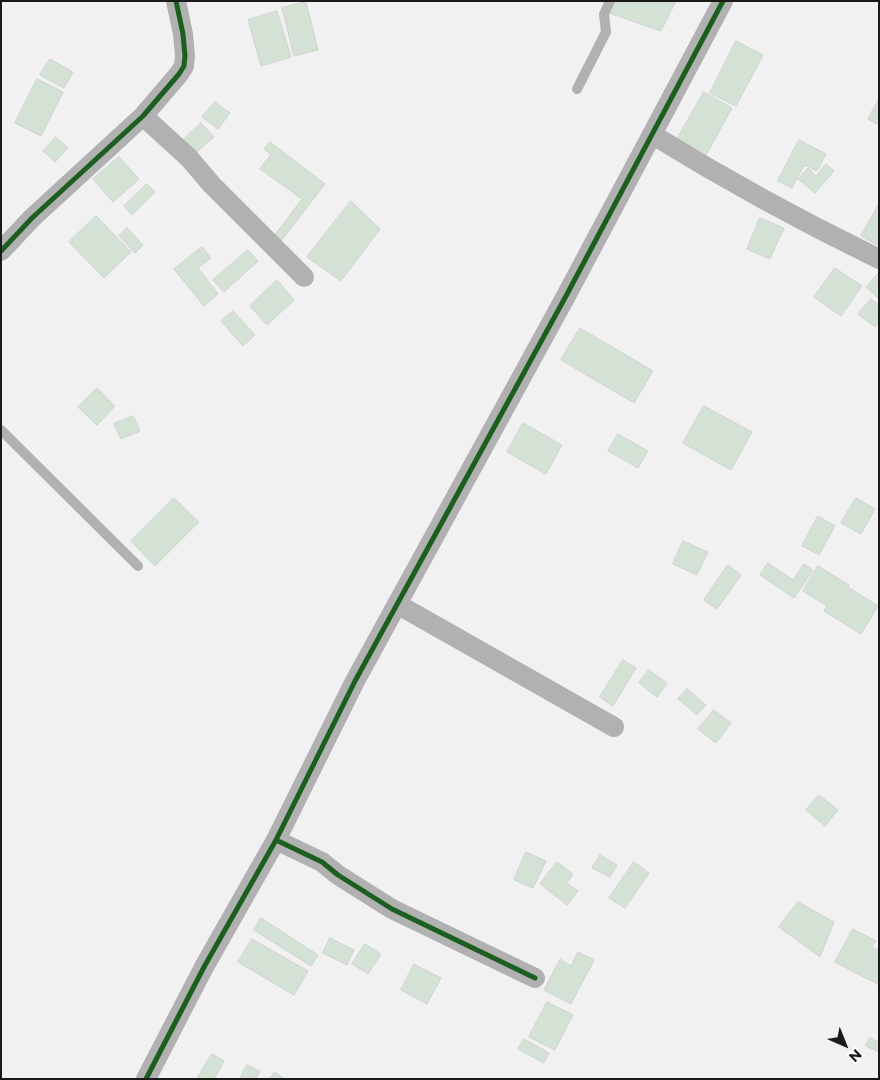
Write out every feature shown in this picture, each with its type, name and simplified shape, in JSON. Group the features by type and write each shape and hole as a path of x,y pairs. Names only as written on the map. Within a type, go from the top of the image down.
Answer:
{"street":[{"path":"1,251 32,218 143,116 179,74 184,66 183,34 176,1"},
{"path":"146,1079 204,967 276,840 351,690 397,604 653,135 723,1"},
{"path":"143,116 189,158 212,185 304,277"},
{"path":"653,135 718,175 823,232 879,259"},
{"path":"397,604 614,727"},
{"path":"276,840 322,862 338,875 392,909 535,978"}],"lane":[{"path":"577,89 606,32 604,14 610,1"},
{"path":"1,430 138,566"}],"building":[{"path":"615,1 676,1 661,31 609,13"},
{"path":"306,2 318,50 294,56 282,8"},
{"path":"277,11 291,57 261,66 248,20"},
{"path":"736,41 763,55 736,106 710,93"},
{"path":"50,59 73,72 64,88 40,75"},
{"path":"37,79 63,92 41,136 15,123"},
{"path":"704,92 732,108 705,157 676,141"},
{"path":"879,99 879,125 868,119"},
{"path":"215,102 230,113 218,129 202,117"},
{"path":"201,123 214,137 193,155 181,142"},
{"path":"56,137 68,148 55,162 43,151"},
{"path":"799,140 826,154 817,171 804,165 792,188 778,181"},
{"path":"270,142 325,184 281,241 274,236 302,199 260,169 271,154 264,149"},
{"path":"119,157 139,179 113,202 93,179"},
{"path":"826,164 834,171 815,193 798,179 808,168 816,176"},
{"path":"147,184 155,192 132,215 124,206"},
{"path":"351,201 380,229 341,281 307,257"},
{"path":"879,204 879,241 877,245 861,236"},
{"path":"96,216 131,252 104,278 69,242"},
{"path":"760,218 784,228 770,259 747,249"},
{"path":"127,228 143,245 135,253 119,236"},
{"path":"202,247 211,258 198,268 218,294 204,306 174,269"},
{"path":"248,250 258,261 224,292 213,280"},
{"path":"835,268 862,286 841,316 814,297"},
{"path":"879,273 879,299 866,287"},
{"path":"277,280 294,300 267,325 250,306"},
{"path":"871,299 879,305 879,322 875,327 858,314"},
{"path":"233,311 255,335 243,346 221,321"},
{"path":"580,328 653,371 634,403 561,360"},
{"path":"97,388 115,406 97,425 78,407"},
{"path":"704,406 752,432 731,470 683,443"},
{"path":"133,416 140,431 121,439 114,424"},
{"path":"523,423 562,445 546,474 507,452"},
{"path":"618,434 648,451 638,468 608,451"},
{"path":"174,498 199,522 155,566 131,541"},
{"path":"856,498 875,509 861,534 841,523"},
{"path":"818,516 835,526 819,555 802,546"},
{"path":"683,541 708,552 697,575 673,564"},
{"path":"768,563 793,580 804,564 813,570 794,598 760,575"},
{"path":"728,565 741,575 717,609 704,600"},
{"path":"818,566 878,606 861,634 824,611 827,606 803,591"},
{"path":"623,660 636,668 613,706 600,697"},
{"path":"649,670 667,683 657,697 639,683"},
{"path":"687,689 706,705 697,715 678,699"},
{"path":"714,710 731,723 716,743 698,729"},
{"path":"819,795 838,810 825,826 806,810"},
{"path":"526,852 546,861 533,888 514,880"},
{"path":"600,855 617,865 610,877 592,868"},
{"path":"557,862 573,874 567,883 578,891 567,905 540,884"},
{"path":"634,862 649,873 625,908 609,898"},
{"path":"798,902 834,922 820,957 779,927"},
{"path":"261,918 318,955 311,966 254,930"},
{"path":"853,929 876,941 872,947 879,951 879,985 835,962"},
{"path":"330,938 354,950 347,965 323,953"},
{"path":"252,939 308,971 294,995 238,962"},
{"path":"365,944 381,954 368,974 352,964"},
{"path":"578,952 594,960 571,1004 544,990 560,959 571,966"},
{"path":"414,964 441,978 427,1004 401,990"},
{"path":"547,1002 573,1015 555,1050 529,1037"},
{"path":"870,1038 879,1043 879,1052 866,1046"},
{"path":"524,1039 549,1053 544,1063 518,1049"},
{"path":"212,1054 224,1061 214,1079 197,1079"},
{"path":"247,1065 260,1071 256,1079 240,1079"},
{"path":"275,1072 284,1079 270,1079"}],"cycle path":[{"path":"1,251 32,218 143,116 179,74 184,66 185,56 183,34 176,1"},
{"path":"146,1079 204,967 276,840 355,681 566,296 723,1"},
{"path":"276,840 322,862 338,875 392,909 535,978"}]}
